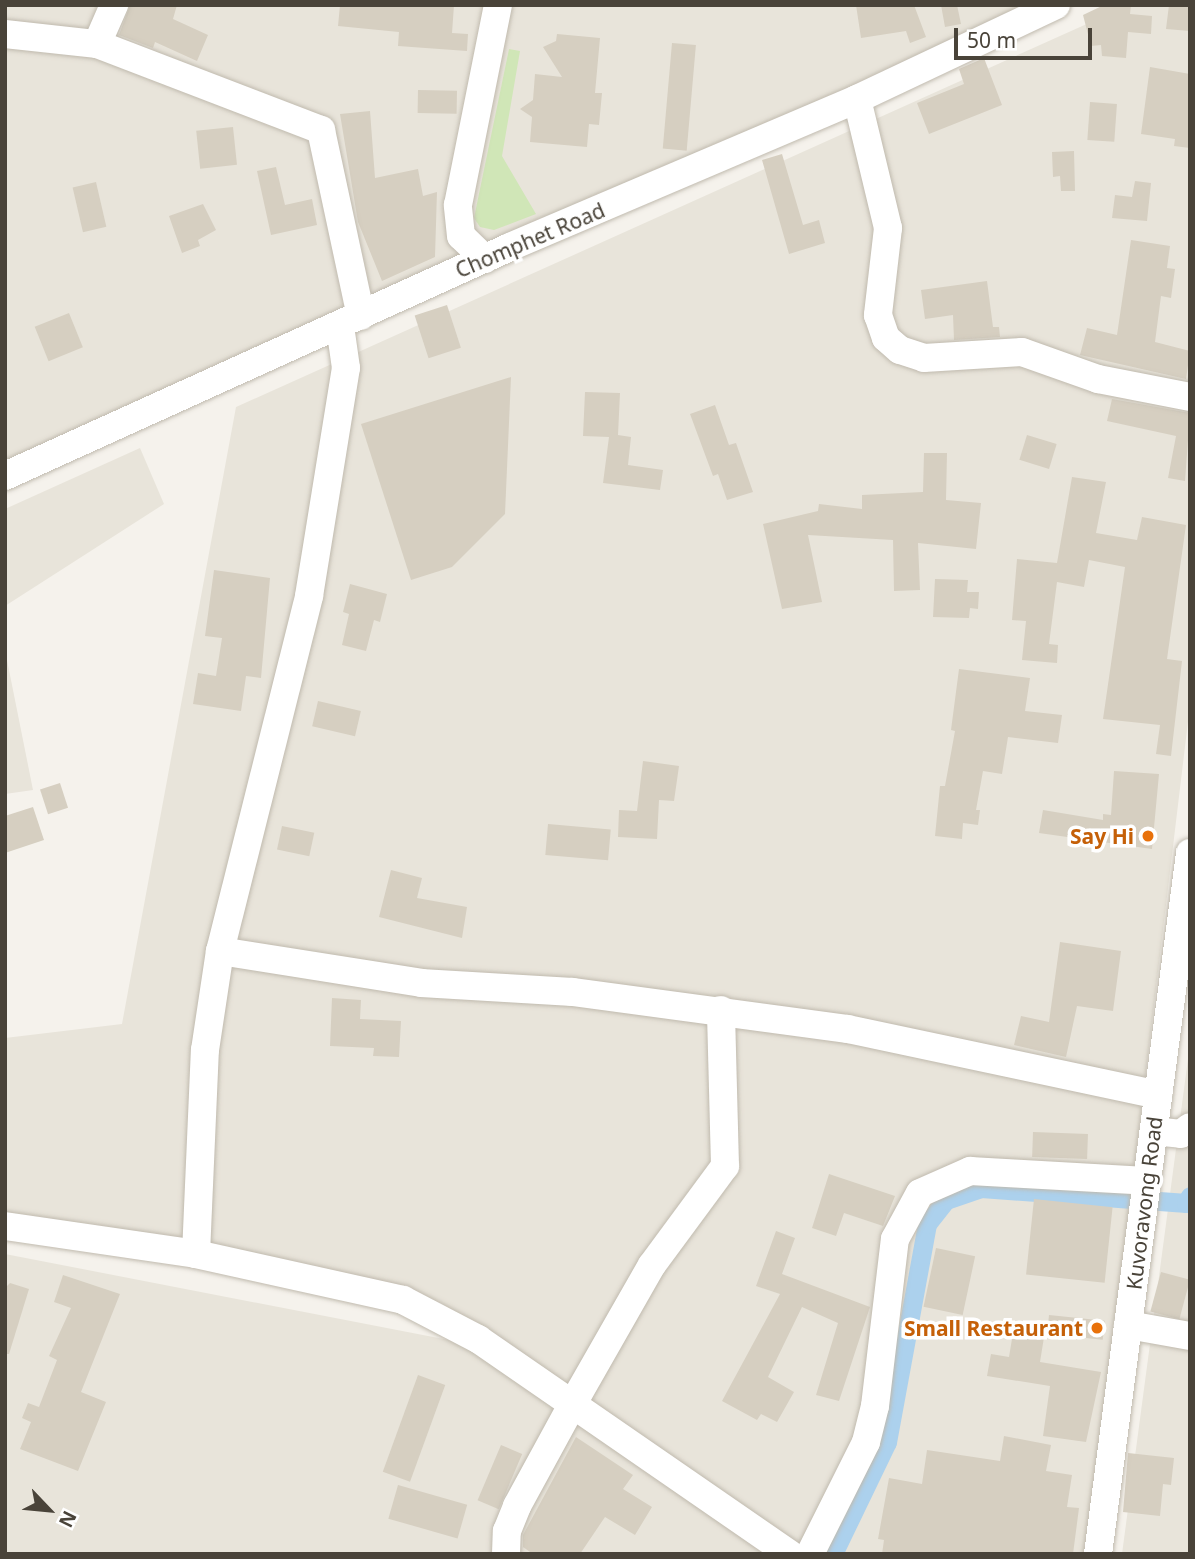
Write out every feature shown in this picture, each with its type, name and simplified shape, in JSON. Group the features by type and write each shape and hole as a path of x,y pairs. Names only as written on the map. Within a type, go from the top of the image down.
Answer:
{"street":[{"path":"97,44 114,5"},
{"path":"485,259 461,236 458,205 498,5"},
{"name":"Chomphet Road","path":"5,477 485,259 857,99 1056,5"},
{"path":"5,34 97,44 321,130 351,321 346,368 309,596 220,951 205,1050 196,1254"},
{"path":"857,99 888,228 878,315 886,338 900,349 924,358 1022,352 1098,379 1190,397"},
{"name":"Kuvoravong Road","path":"1098,1554 1190,852"},
{"path":"220,951 421,983 573,992 848,1028 1158,1095"},
{"path":"506,1554 507,1531 517,1506 572,1405 652,1265 725,1166 721,1010"},
{"path":"1154,1130 1181,1134 1190,1127"},
{"path":"810,1554 866,1442 875,1406 895,1239 920,1193 970,1171 1147,1184"},
{"path":"5,1226 196,1254 403,1300 478,1339 790,1554"},
{"path":"1128,1325 1190,1336"}],"shaded area":[{"path":"5,5 1050,5 5,473"},
{"path":"1129,5 1190,5 1190,705 1088,1554 796,1554 441,1303 5,1216 5,1038 122,1024 236,407"},
{"path":"140,448 164,504 5,606 5,509"},
{"path":"5,650 33,790 5,794"},
{"path":"1190,1044 1190,1554 1122,1554"},
{"path":"5,1254 459,1342 769,1554 5,1554"}],"green space":[{"path":"509,49 520,51 502,156 536,214 494,230 480,227 474,218"}],"building":[{"path":"130,5 177,5 173,19 208,35 197,61 155,42 153,48 119,35"},
{"path":"340,5 454,5 452,33 468,34 467,51 398,46 399,32 338,26"},
{"path":"856,5 914,5 926,37 910,43 906,31 861,38"},
{"path":"941,5 957,5 961,24 945,27"},
{"path":"1104,5 1131,5 1130,14 1152,16 1151,34 1128,32 1126,58 1102,56 1101,45 1091,46 1083,15"},
{"path":"1169,5 1190,5 1190,31 1166,29"},
{"path":"557,34 600,38 595,93 602,93 599,125 589,124 587,147 530,142 532,117 520,109 533,100 535,74 562,77 543,47 556,41"},
{"path":"672,43 696,45 687,151 663,149"},
{"path":"984,58 1002,105 929,134 917,103 964,84 959,69"},
{"path":"1150,67 1190,74 1190,148 1174,146 1175,139 1141,134"},
{"path":"418,90 457,91 457,114 418,113"},
{"path":"1090,102 1117,104 1114,142 1087,140"},
{"path":"370,111 375,178 418,169 423,196 437,192 435,257 382,281 358,222 340,114"},
{"path":"233,127 237,165 200,169 196,131"},
{"path":"1074,151 1075,191 1061,191 1060,176 1053,177 1052,152"},
{"path":"782,154 803,225 819,220 825,243 789,254 762,160"},
{"path":"276,167 285,205 312,199 317,225 271,235 257,171"},
{"path":"1135,181 1151,183 1147,221 1112,218 1115,195 1132,197"},
{"path":"96,182 106,227 83,232 73,187"},
{"path":"203,204 216,230 198,240 200,246 182,253 169,216"},
{"path":"1131,240 1170,246 1167,268 1175,269 1171,298 1161,296 1155,342 1190,351 1186,379 1080,355 1087,328 1117,335"},
{"path":"987,281 993,327 999,327 1000,337 954,340 953,315 925,319 921,290"},
{"path":"447,305 461,348 429,358 415,316"},
{"path":"69,313 83,347 49,361 35,327"},
{"path":"511,377 505,514 452,567 411,580 361,424"},
{"path":"585,392 620,393 618,435 631,437 628,465 663,470 660,490 603,483 609,437 583,436"},
{"path":"1112,399 1190,413 1185,481 1168,478 1176,436 1107,421"},
{"path":"715,405 729,445 736,443 753,492 727,500 718,474 713,476 690,414"},
{"path":"1027,435 1057,444 1049,469 1019,460"},
{"path":"924,453 947,453 946,500 981,503 976,549 918,543 920,590 894,591 893,540 808,535 822,602 782,609 763,524 818,511 819,504 862,509 862,495 923,492"},
{"path":"1072,477 1106,482 1096,533 1137,540 1142,517 1186,525 1167,659 1182,661 1171,756 1156,754 1160,725 1103,719 1125,567 1089,560 1084,587 1057,582 1049,644 1058,645 1057,663 1022,660 1026,621 1012,620 1017,559 1057,563"},
{"path":"214,570 270,578 261,678 246,676 241,711 193,704 198,673 216,676 222,638 205,636"},
{"path":"935,579 968,580 967,592 979,592 978,609 970,608 969,618 933,617"},
{"path":"350,584 387,594 380,622 374,620 366,651 342,645 349,614 343,612"},
{"path":"959,669 1030,678 1025,711 1062,715 1058,743 1008,737 1002,774 983,771 976,810 980,810 978,825 963,823 962,839 935,836 940,786 945,786 955,731 951,730"},
{"path":"318,701 361,711 355,736 312,726"},
{"path":"643,761 679,766 674,801 659,800 657,839 618,837 619,810 637,811"},
{"path":"1114,771 1159,774 1152,849 1039,833 1043,810 1103,820 1103,814 1111,815"},
{"path":"60,783 68,808 48,814 40,789"},
{"path":"33,807 44,840 5,853 5,816"},
{"path":"548,824 611,829 608,860 545,855"},
{"path":"282,826 314,833 309,856 277,849"},
{"path":"391,870 422,878 417,898 467,907 462,938 379,917"},
{"path":"1060,942 1121,951 1113,1011 1077,1006 1066,1057 1014,1045 1021,1016 1049,1022"},
{"path":"332,998 361,1000 360,1019 401,1021 399,1057 373,1056 374,1048 330,1046"},
{"path":"1033,1132 1088,1134 1087,1159 1032,1157"},
{"path":"829,1174 895,1196 883,1226 844,1213 836,1236 812,1228"},
{"path":"1034,1199 1113,1207 1105,1283 1026,1275"},
{"path":"776,1231 795,1238 782,1274 870,1307 839,1401 816,1395 838,1323 802,1307 768,1377 794,1392 777,1422 761,1414 757,1420 722,1401 780,1294 756,1286"},
{"path":"936,1248 975,1256 963,1315 924,1307"},
{"path":"1161,1272 1190,1280 1179,1319 1150,1312"},
{"path":"63,1275 120,1294 81,1392 106,1402 78,1471 20,1449 31,1422 22,1418 28,1403 39,1407 57,1360 49,1356 71,1308 54,1302"},
{"path":"10,1283 29,1289 9,1354 5,1354 5,1288"},
{"path":"1049,1315 1105,1321 1103,1340 1047,1334"},
{"path":"1014,1327 1045,1331 1040,1362 1101,1372 1086,1442 1043,1436 1050,1386 987,1376 991,1354 1009,1357"},
{"path":"418,1375 445,1385 410,1482 383,1472"},
{"path":"1004,1436 1051,1445 1046,1471 1072,1475 1067,1507 1079,1508 1073,1554 882,1554 884,1540 878,1539 889,1478 922,1484 927,1450 1000,1461"},
{"path":"576,1437 633,1475 623,1489 652,1507 635,1535 605,1517 580,1554 533,1554 523,1547 523,1535"},
{"path":"501,1445 522,1454 499,1509 478,1500"},
{"path":"1128,1453 1174,1458 1171,1485 1163,1484 1160,1516 1123,1512"},
{"path":"398,1485 467,1505 458,1538 388,1519"}],"waterway":[{"path":"833,1554 887,1442 927,1224 946,1200 981,1188 1186,1203 1190,1196"}],"place":[{"name":"Say Hi","path":"1148,836"},
{"name":"Small Restaurant","path":"1097,1328"}]}
